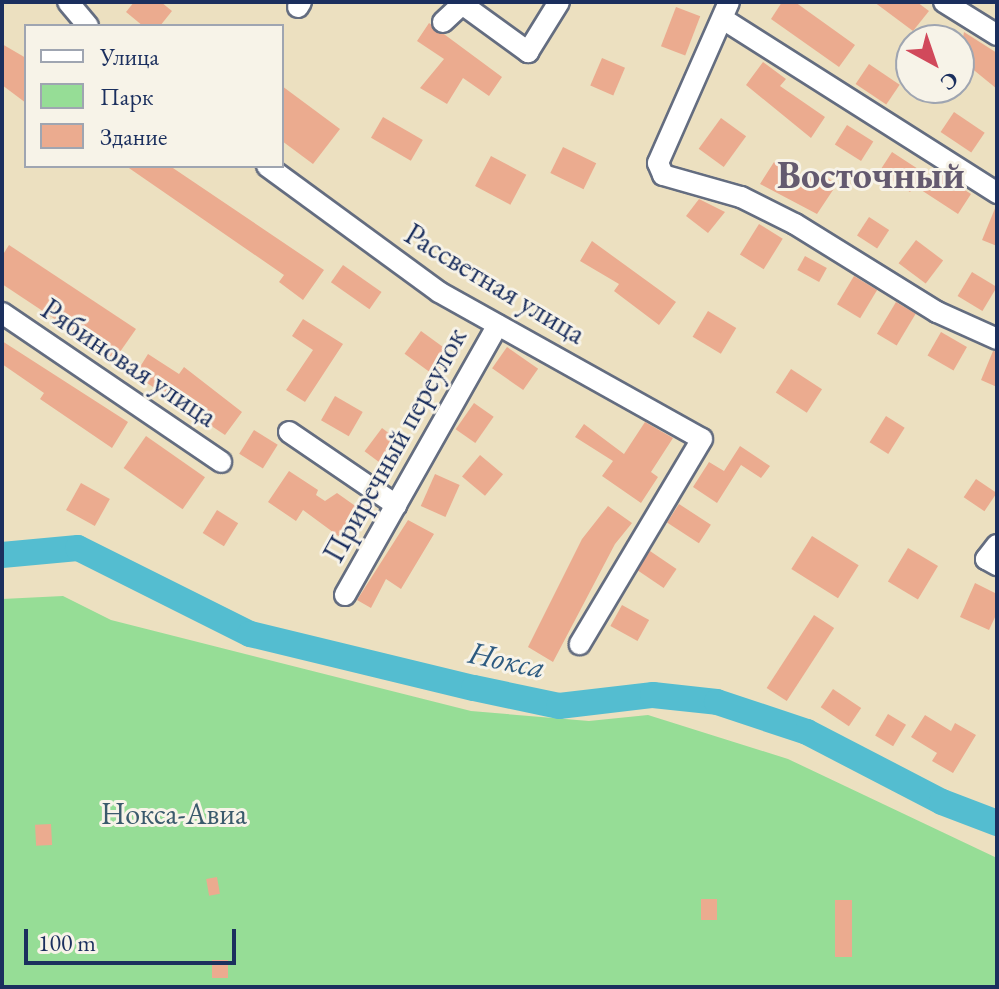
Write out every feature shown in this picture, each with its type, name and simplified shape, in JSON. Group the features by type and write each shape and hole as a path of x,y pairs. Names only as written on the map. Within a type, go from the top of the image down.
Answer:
{"street":[{"path":"68,2 86,24"},
{"path":"443,22 462,4 528,52 559,2"},
{"path":"944,2 997,35"},
{"path":"997,193 726,10 658,163 663,175 741,197 795,224 937,312 997,339"},
{"name":"Рассветная улица","path":"270,168 439,292 702,439 580,644"},
{"name":"Рябиновая улица","path":"2,313 221,462"},
{"name":"Приречный переулок","path":"345,595 498,325"},
{"path":"289,432 396,505"}],"green space":[{"name":"Нокса-Авиа","path":"63,596 111,620 471,711 589,721 648,715 788,759 997,858 997,987 2,987 2,599"}],"building":[{"path":"134,2 161,2 172,11 162,24 141,24 126,12"},
{"path":"782,2 795,2 855,45 839,67 771,19"},
{"path":"874,2 917,2 929,11 919,24 904,24"},
{"path":"676,7 700,16 685,56 661,46"},
{"path":"429,23 502,77 489,96 463,78 447,104 420,88 444,59 417,41"},
{"path":"975,39 997,53 997,89 975,71"},
{"path":"2,44 24,57 24,102 2,85"},
{"path":"602,58 625,68 613,95 590,86"},
{"path":"763,62 786,79 780,86 825,117 811,138 746,85"},
{"path":"869,64 895,82 895,92 886,105 856,84"},
{"path":"284,87 340,129 313,164 284,142"},
{"path":"954,112 985,133 971,153 941,132"},
{"path":"383,117 423,140 411,161 371,138"},
{"path":"721,118 746,136 724,167 699,149"},
{"path":"847,125 873,141 861,161 835,145"},
{"path":"563,147 596,163 584,189 550,173"},
{"path":"892,152 935,180 939,173 971,194 958,214 915,186 910,192 879,172"},
{"path":"491,156 526,175 510,205 475,186"},
{"path":"774,162 806,183 815,170 837,184 817,214 760,184"},
{"path":"129,168 173,168 324,270 303,300 279,282 284,275"},
{"path":"699,199 725,212 708,233 686,216"},
{"path":"997,206 997,246 982,240"},
{"path":"869,217 889,230 877,249 857,235"},
{"path":"759,224 783,239 764,269 740,255"},
{"path":"916,240 943,260 926,284 899,263"},
{"path":"592,241 676,302 659,325 614,291 619,284 580,261"},
{"path":"9,245 136,329 115,359 2,284 2,256"},
{"path":"805,256 827,268 819,282 797,270"},
{"path":"343,265 382,292 369,309 331,282"},
{"path":"972,272 997,287 982,311 958,296"},
{"path":"854,276 877,290 860,318 837,304"},
{"path":"896,302 916,314 897,346 877,334"},
{"path":"708,311 736,328 721,354 693,337"},
{"path":"303,319 343,344 305,402 286,390 313,350 292,336"},
{"path":"421,331 451,353 434,375 405,354"},
{"path":"941,332 967,347 953,370 928,355"},
{"path":"2,341 128,422 112,448 40,399 44,393 2,364"},
{"path":"507,347 538,369 523,390 492,368"},
{"path":"993,351 997,352 997,387 981,380"},
{"path":"148,354 179,374 184,367 242,412 225,435 135,375"},
{"path":"791,369 822,389 807,413 776,392"},
{"path":"335,396 363,412 349,436 321,420"},
{"path":"474,403 494,417 475,443 456,429"},
{"path":"886,416 905,428 888,454 870,442"},
{"path":"645,422 673,438 651,472 658,477 641,503 602,476 613,461 575,437 584,424 624,454"},
{"path":"382,428 403,444 385,467 365,451"},
{"path":"254,430 278,445 263,469 239,454"},
{"path":"146,436 205,477 183,509 124,468"},
{"path":"740,446 770,466 761,478 741,465 717,503 693,487 709,462 724,471"},
{"path":"480,455 503,474 485,496 462,476"},
{"path":"289,471 318,490 316,495 325,501 337,493 361,510 341,538 303,510 296,521 268,502"},
{"path":"435,474 460,485 445,517 421,506"},
{"path":"976,479 997,493 984,511 964,497"},
{"path":"81,483 110,499 95,526 66,510"},
{"path":"679,504 711,525 699,543 667,522"},
{"path":"608,506 632,523 615,544 553,662 528,647 582,539"},
{"path":"217,510 238,523 224,546 203,533"},
{"path":"408,520 434,534 401,589 386,579 371,608 357,600"},
{"path":"812,536 859,565 838,598 791,569"},
{"path":"908,548 938,566 918,599 888,581"},
{"path":"650,551 677,569 664,588 637,570"},
{"path":"975,583 997,594 997,613 989,630 960,617"},
{"path":"622,605 649,620 637,641 610,626"},
{"path":"814,615 834,628 787,701 767,688"},
{"path":"833,689 861,708 849,726 821,707"},
{"path":"888,714 906,725 893,746 875,735"},
{"path":"925,715 951,731 955,723 976,735 953,773 932,761 937,753 911,737"},
{"path":"51,824 52,845 36,846 35,825"},
{"path":"217,877 220,894 209,896 206,879"},
{"path":"701,899 717,899 717,920 701,920"},
{"path":"835,900 852,900 852,957 835,957"},
{"path":"212,960 228,960 228,978 212,978"}],"waterway":[{"name":"Нокса","path":"2,555 78,548 250,634 559,706 653,695 717,702 807,732 942,802 997,823"}],"district":[{"name":"Восточный","path":"871,175"}]}
